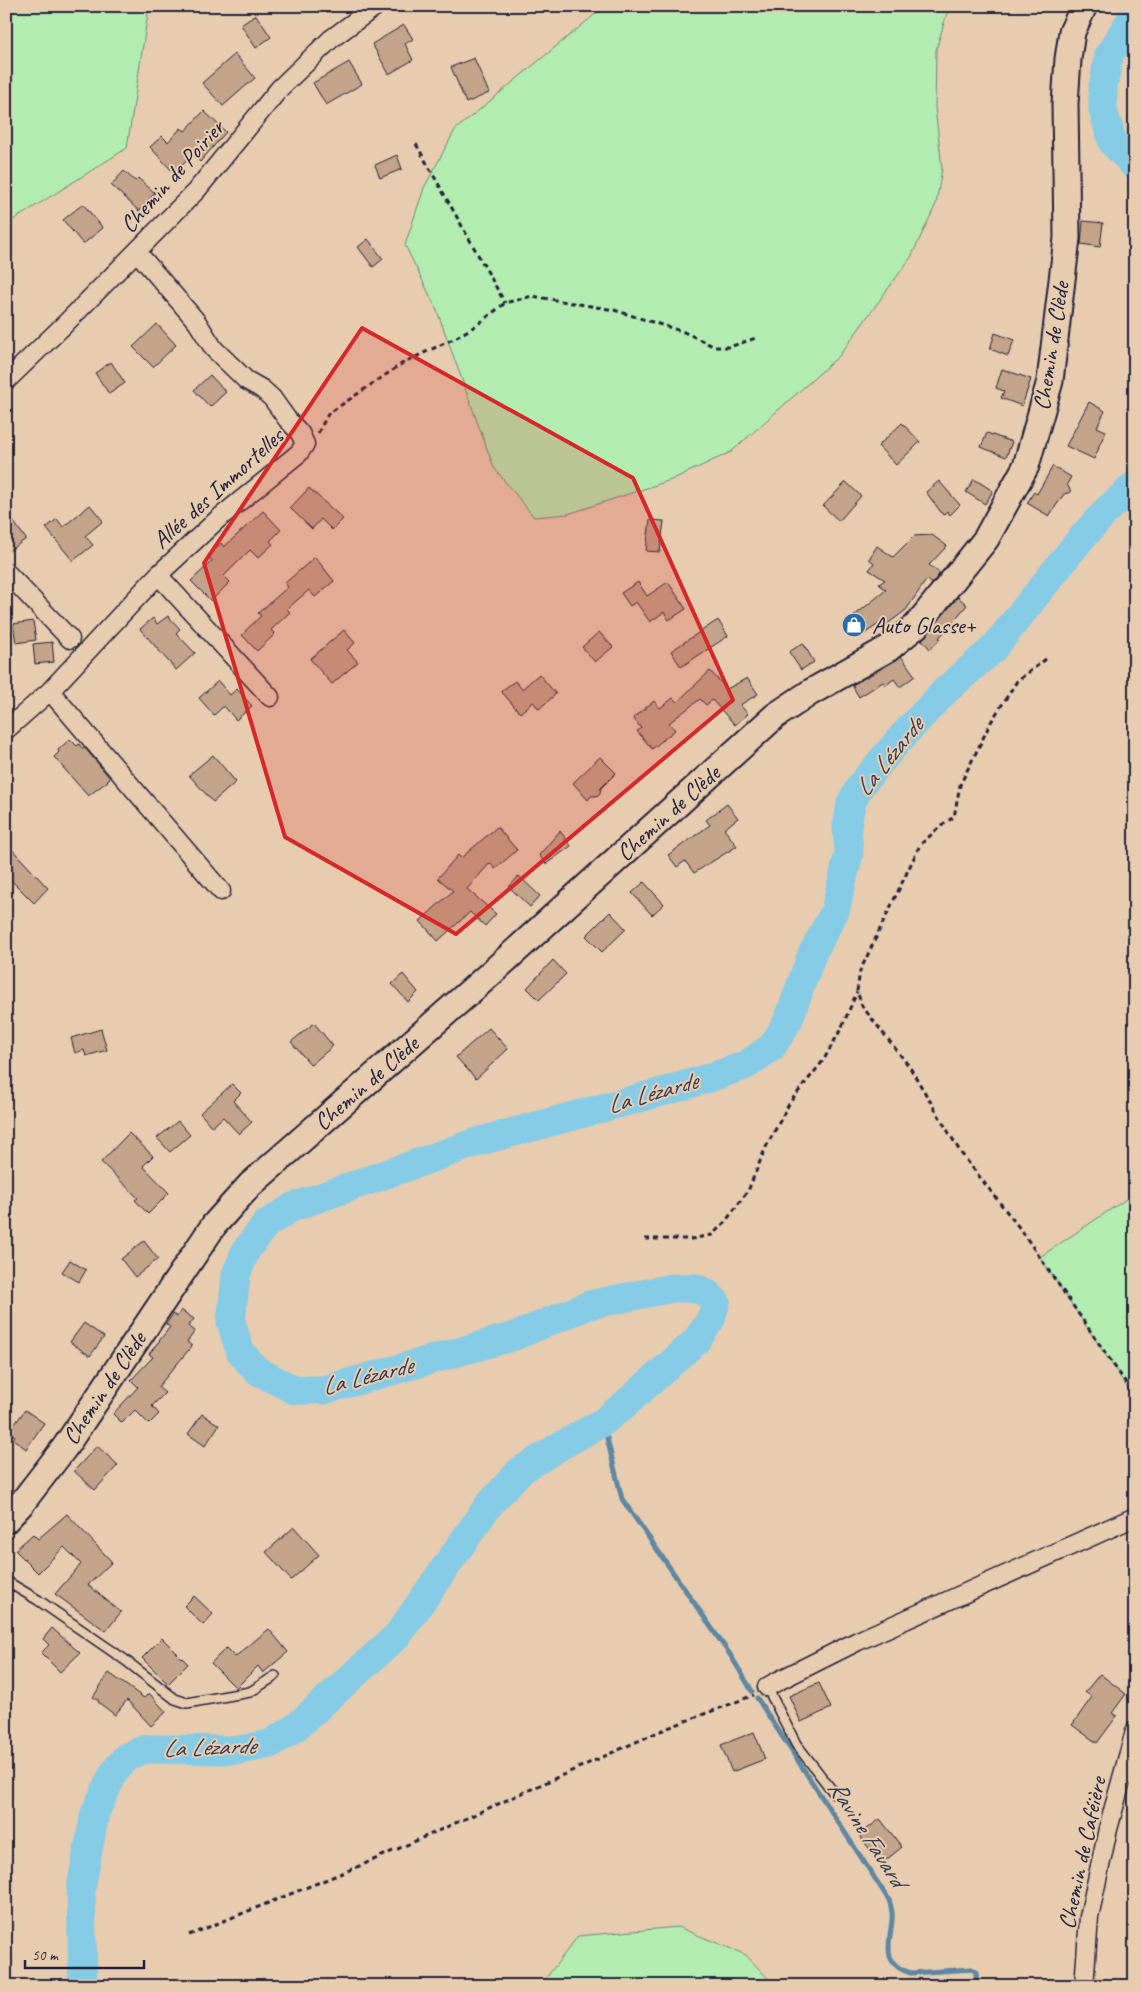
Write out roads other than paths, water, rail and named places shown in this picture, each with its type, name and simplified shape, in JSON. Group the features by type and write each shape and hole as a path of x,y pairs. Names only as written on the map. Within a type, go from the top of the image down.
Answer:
{"main road":[{"name":"Chemin de Clède","path":"6,1520 21,1504 65,1447 214,1225 250,1185 490,974 775,716 811,692 889,648 916,626 986,539 1026,466 1050,381 1067,238 1065,104 1068,59 1072,32 1084,6"}],"street":[{"name":"Chemin de Poirier","path":"6,381 196,191 280,88 331,39 376,6"},
{"name":"Allée des Immortelles","path":"6,730 50,691 158,575 218,520 299,453 305,444 300,433 272,398 262,389 246,380 214,349 197,322 137,252"},
{"path":"6,572 70,639"},
{"path":"158,575 270,697"},
{"path":"50,691 221,891"},
{"path":"767,1687 858,1641 1135,1517"},
{"name":"Chemin de Caféière","path":"1084,1986 1089,1917 1108,1829 1135,1731"}],"lane":[{"path":"6,1581 38,1600 125,1660 175,1699 187,1704 250,1692 275,1676"},
{"path":"767,1687 796,1744 834,1793"}],"waterway":[{"name":"La Lézarde","path":"1135,13 1109,55 1103,87 1103,110 1113,143 1135,166"},
{"name":"La Lézarde","path":"83,1986 81,1888 95,1813 113,1774 126,1757 145,1749 240,1750 270,1744 295,1728 398,1635 488,1506 520,1471 603,1422 630,1400 696,1341 711,1319 716,1302 708,1294 696,1288 672,1288 589,1305 515,1336 324,1390 294,1390 256,1370 240,1351 231,1322 236,1275 246,1250 266,1224 293,1207 477,1142 712,1077 746,1065 772,1047 788,1021 812,954 835,911 849,853 847,827 851,803 861,785 899,740 944,692 993,649 1079,541 1107,510 1135,485"},
{"name":"Ravine Favard","path":"603,1422 622,1499 731,1656 752,1691"},
{"name":"Ravine Favard","path":"757,1698 889,1900 892,1915 889,1952 895,1964 911,1973 972,1969 976,1972 977,1986"}],"place":[{"name":"Auto Glasse+","path":"854,625"}]}
